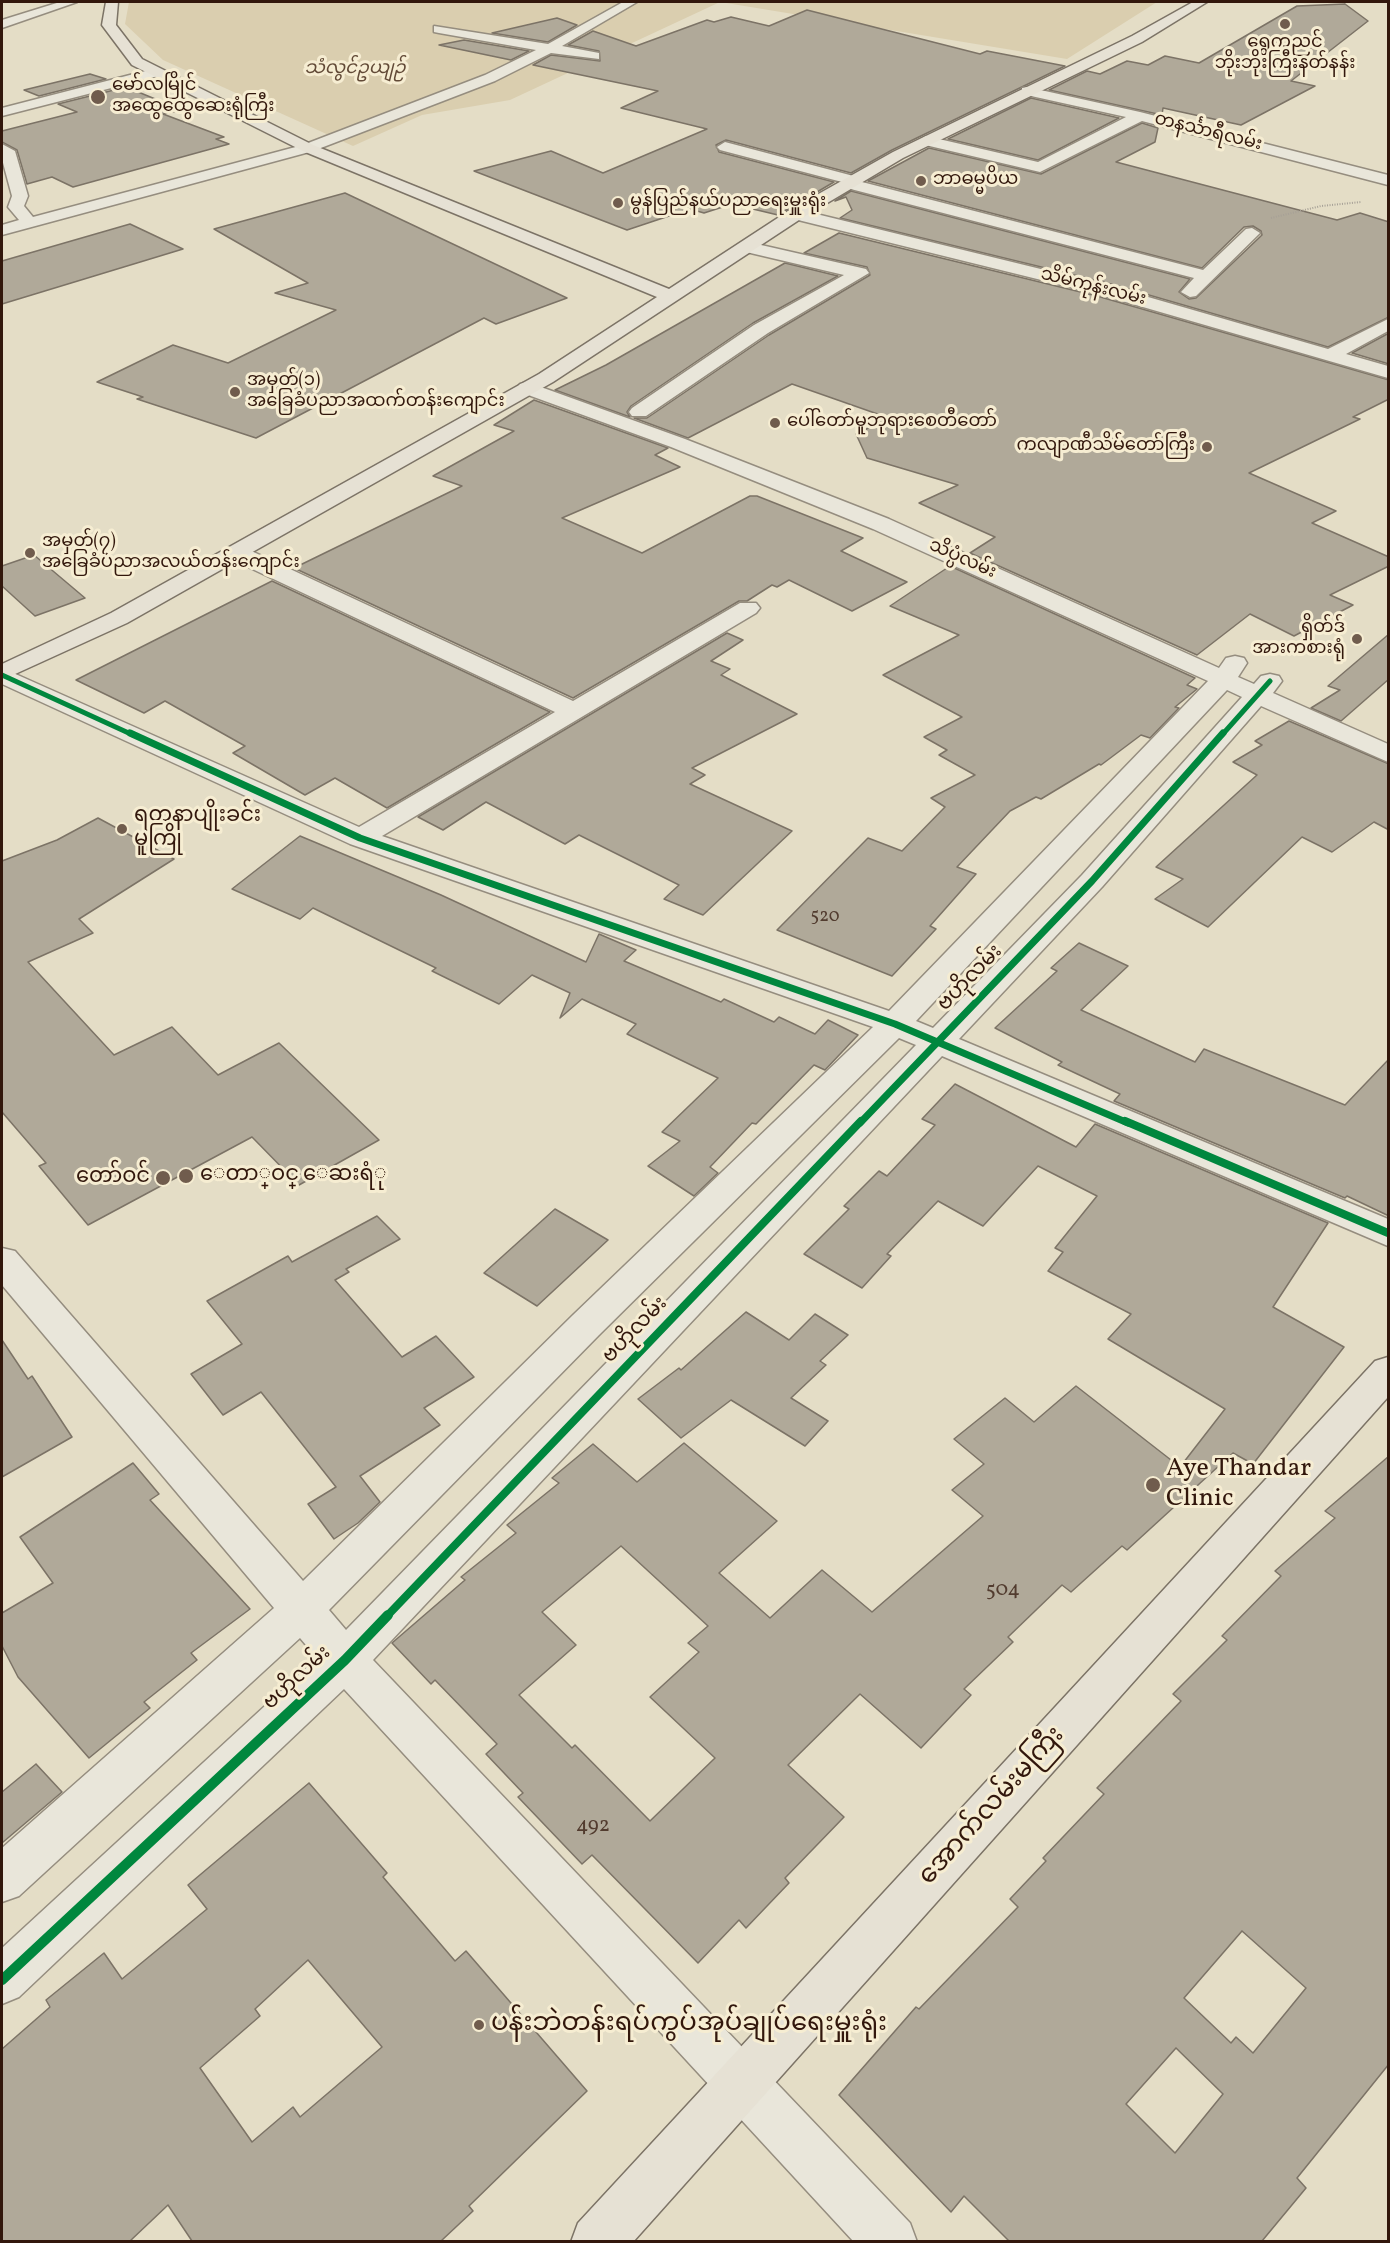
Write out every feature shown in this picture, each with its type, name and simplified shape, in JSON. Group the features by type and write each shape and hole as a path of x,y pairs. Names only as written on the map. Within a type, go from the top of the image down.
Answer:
{"main road":[{"path":"112,2 109,26 137,62 308,148 672,297"},
{"path":"2,674 119,618 536,383 672,297 796,214 852,182 926,141 1137,39 1201,2"},
{"name":"အောက်လမ်းမကြီး","path":"597,2241 1389,1372"}],"street":[{"path":"2,24 71,2"},
{"path":"2,230 308,148 490,78 550,48 631,2"},
{"path":"2,34 19,20"},
{"path":"439,29 594,56"},
{"path":"2,112 158,72"},
{"name":"တနင်္သာရီလမ်း","path":"1027,91 1140,116 1386,177"},
{"path":"926,141 1040,167 1140,116"},
{"path":"724,147 1206,276"},
{"path":"2,148 7,151 20,196 16,207 29,222"},
{"name":"သိမ်ကုန်းလမ်း","path":"796,214 1172,309 1389,372"},
{"path":"1172,309 1252,233"},
{"path":"639,412 770,324 860,273 748,247"},
{"path":"1330,354 1389,324"},
{"name":"သိပ္ပံလမ်း","path":"536,383 639,412 900,512 1061,582 1389,754"},
{"name":"သိပ္ပံလမ်း","path":"536,383 678,443 881,524 1229,671"},
{"path":"237,553 574,711"},
{"path":"360,838 748,608"},
{"name":"ဗဟိုလမ်း","path":"2,1879 301,1610 586,1325 895,1024 1229,671"},
{"path":"2,674 360,838 895,1024 1389,1233"},
{"name":"သိပ္ပံလမ်း","path":"1263,688 1389,733"},
{"name":"ဗဟိုလမ်း","path":"2,1980 345,1660 936,1041 1092,881 1263,688"},
{"path":"2,1261 345,1660 891,2241"}],"path":[{"path":"1252,233 1273,217 1321,206 1366,201"}],"green space":[{"name":"သံလွင်ဥယျဉ်","path":"129,2 720,2 510,100 422,115 353,146 163,60 125,24"},
{"path":"720,2 1157,2 1067,59"}],"building":[{"path":"1345,4 1368,21 1291,81 1315,86 1241,125 1163,108 1162,115 1049,90 1087,71 1100,74 1127,61 1148,65 1165,56 1199,63 1297,6"},
{"path":"807,10 980,54 987,51 1065,66 892,150 851,173 726,140 716,145 719,152 834,182 778,215 732,204 704,213 690,209 627,230 474,171 551,151 603,173 707,129 621,108 658,91 533,65 551,55 600,61 599,51 568,45 593,31 636,46 707,20 714,22 731,17 769,26"},
{"path":"557,18 577,25 548,42 492,33"},
{"path":"464,40 529,51 511,60 439,45"},
{"path":"90,74 106,79 39,96 24,90"},
{"path":"126,87 182,110 163,114 224,137 216,139 229,144 73,187 52,177 27,184 17,150 2,142 2,131 77,112 58,104"},
{"path":"1031,98 1119,118 1038,160 948,139"},
{"path":"1142,123 1158,128 1155,142 1116,162 1337,220 1360,213 1389,222 1389,317 1328,347 1111,284 840,218 852,210 846,197 835,201 851,191 1190,279 1179,292 1189,299 1196,298 1262,235 1261,231 1253,226 1244,227 1202,268 868,181 929,148 1041,174"},
{"path":"345,193 567,298 496,324 484,318 256,438 137,399 143,397 97,382 173,345 228,363 336,310 275,293 308,283 214,229"},
{"path":"130,224 183,249 2,304 2,261"},
{"path":"839,233 1097,296 1389,380 1389,399 1353,417 1360,419 1249,473 1336,511 1312,523 1389,557 1389,566 1330,595 1353,605 1294,636 1250,614 1197,655 970,553 995,537 919,503 958,485 867,458 856,434 889,418 792,384 688,438 634,418 647,418 769,335 870,275 867,267 804,253"},
{"path":"785,263 838,276 753,323 631,406 627,412 630,417 555,390 606,365"},
{"path":"1389,333 1389,364 1352,353"},
{"path":"534,400 668,448 655,455 680,467 562,518 642,553 750,496 757,496 863,538 841,551 907,582 852,611 789,580 777,587 772,585 747,601 739,601 573,698 294,568 462,486 433,476 514,431 494,425"},
{"path":"34,555 85,598 35,616 2,586 2,566"},
{"path":"950,566 1195,678 1187,685 1197,689 1175,707 1179,708 1150,738 1141,735 1101,765 1099,764 1041,799 1036,797 1010,811 957,867 976,874 930,926 936,929 892,976 777,930 868,838 902,851 945,807 931,798 975,775 939,755 947,750 924,737 962,717 883,675 959,635 890,606"},
{"path":"272,581 550,712 387,808 335,778 305,795 233,753 245,746 165,701 144,713 76,680"},
{"path":"727,633 743,640 711,661 730,669 721,675 797,714 692,768 705,775 690,784 792,831 703,915 664,899 679,885 579,835 565,844 486,802 443,830 418,817"},
{"path":"1389,634 1389,679 1341,721 1311,708 1340,690 1328,686"},
{"path":"1289,721 1389,764 1389,830 1374,822 1332,852 1302,837 1208,927 1155,899 1183,879 1156,867 1257,775 1233,762 1262,745 1255,741"},
{"path":"98,818 174,859 79,919 93,933 28,962 114,1055 172,1027 218,1075 279,1043 379,1140 299,1185 252,1137 88,1225 39,1166 46,1163 2,1112 2,861 57,840"},
{"path":"300,836 441,895 586,962 599,934 636,950 624,961 721,1002 724,999 774,1022 779,1017 815,1034 828,1020 858,1035 825,1070 814,1065 756,1124 752,1123 710,1167 718,1173 694,1196 648,1166 680,1141 662,1132 718,1078 627,1034 636,1024 582,999 560,1018 570,993 532,975 499,1004 432,971 436,968 313,908 300,919 232,889"},
{"path":"1079,943 1128,966 1081,1010 1195,1062 1204,1049 1345,1105 1389,1059 1389,1216 1347,1196 1345,1198 1114,1101 1120,1094 1058,1065 1062,1062 995,1028 1057,971 1051,968"},
{"path":"955,1084 1076,1147 1095,1124 1328,1223 1273,1307 1344,1347 1253,1464 1233,1453 1127,1550 1122,1546 1071,1592 1062,1585 1008,1637 1013,1642 964,1689 971,1695 921,1748 860,1694 788,1765 844,1817 785,1878 789,1883 746,1928 739,1920 698,1963 592,1855 582,1864 518,1797 523,1793 486,1754 497,1744 435,1680 431,1684 392,1643 465,1580 461,1577 516,1533 507,1525 559,1483 552,1478 593,1444 637,1482 684,1443 777,1521 719,1573 770,1618 822,1570 872,1612 983,1516 952,1490 984,1464 954,1439 1005,1398 1034,1422 1076,1386 1180,1467 1225,1409 1108,1339 1131,1314 1048,1271 1063,1252 1055,1248 1097,1196 1038,1166 983,1226 938,1201 887,1254 891,1256 862,1288 804,1254 849,1209 844,1206 879,1171 887,1176 935,1125 922,1119","holes":["621,1546 708,1626 688,1643 699,1652 650,1697 715,1758 650,1821 575,1745 572,1748 519,1695 576,1645 542,1612"]},
{"path":"555,1209 608,1240 537,1306 484,1273"},
{"path":"377,1216 400,1239 346,1269 349,1272 335,1280 402,1357 436,1336 474,1377 424,1408 440,1425 360,1476 380,1502 358,1523 334,1539 308,1504 336,1487 261,1392 223,1415 191,1374 242,1344 207,1301 288,1256 292,1262"},
{"path":"746,1312 789,1340 815,1314 848,1335 820,1361 826,1365 791,1398 828,1421 805,1446 731,1400 681,1438 638,1399 679,1368 681,1370"},
{"path":"2,1340 28,1379 32,1376 72,1437 2,1477"},
{"path":"1389,1456 1389,2064 1297,2178 1306,2188 1262,2241 1009,2241 964,2196 951,2212 839,2095 916,2007 919,2009 1018,1907 1010,1899 1046,1861 1043,1858 1104,1794 1097,1788 1181,1701 1173,1694 1227,1640 1222,1636 1281,1576 1275,1571 1335,1518 1325,1511","holes":["1242,1931 1306,1988 1253,2053 1236,2037 1231,2043 1184,1998","1176,2048 1223,2094 1175,2153 1126,2104"]},
{"path":"133,1463 159,1494 150,1500 250,1609 191,1653 197,1660 144,1702 150,1708 89,1758 18,1677 2,1646 2,1613 53,1583 20,1537"},
{"path":"36,1764 62,1792 2,1843 2,1792"},
{"path":"309,1783 387,1873 383,1877 455,1961 466,1951 587,2091 469,2206 473,2211 441,2241 192,2241 168,2205 130,2241 2,2241 2,2049 50,2007 46,2000 104,1953 122,1979 207,1909 188,1885","holes":["308,1960 382,2047 300,2117 293,2107 252,2142 200,2068 260,2016 255,2009"]}],"cycle path":[{"path":"2,675 360,838 895,1024 1388,1233"},
{"path":"2,1980 345,1660 1092,881 1270,681"}],"place":[{"name":"ရွှေကညင် ဘိုးဘိုးကြီးနတ်နန်း","path":"1285,24"},
{"name":"မော်လမြိုင် အထွေထွေဆေးရုံကြီး","path":"98,97"},
{"name":"ဘာဓမ္မပိယ","path":"921,181"},
{"name":"မွန်ပြည်နယ်ပညာရေးမှူးရုံး","path":"618,203"},
{"name":"အမှတ်(၁) အခြေခံပညာအထက်တန်းကျောင်း","path":"235,392"},
{"name":"ပေါ်တော်မူဘုရားစေတီတော်","path":"775,423"},
{"name":"ကလျာဏီသိမ်တော်ကြီး","path":"1207,447"},
{"name":"အမှတ်(၇) အခြေခံပညာအလယ်တန်းကျောင်း","path":"30,553"},
{"name":"ရှိတ်ဒ် အားကစားရုံ","path":"1357,639"},
{"name":"ရတနာပျိုးခင်း မူကြို","path":"122,829"},
{"name":"ေတာ္ဝင္ ေဆးရံု","path":"186,1176"},
{"name":"တော်ဝင်","path":"163,1178"},
{"name":"Aye Thandar Clinic","path":"1153,1485"},
{"name":"ပန်းဘဲတန်းရပ်ကွပ်အုပ်ချုပ်ရေးမှူးရုံး","path":"479,2025"}]}
